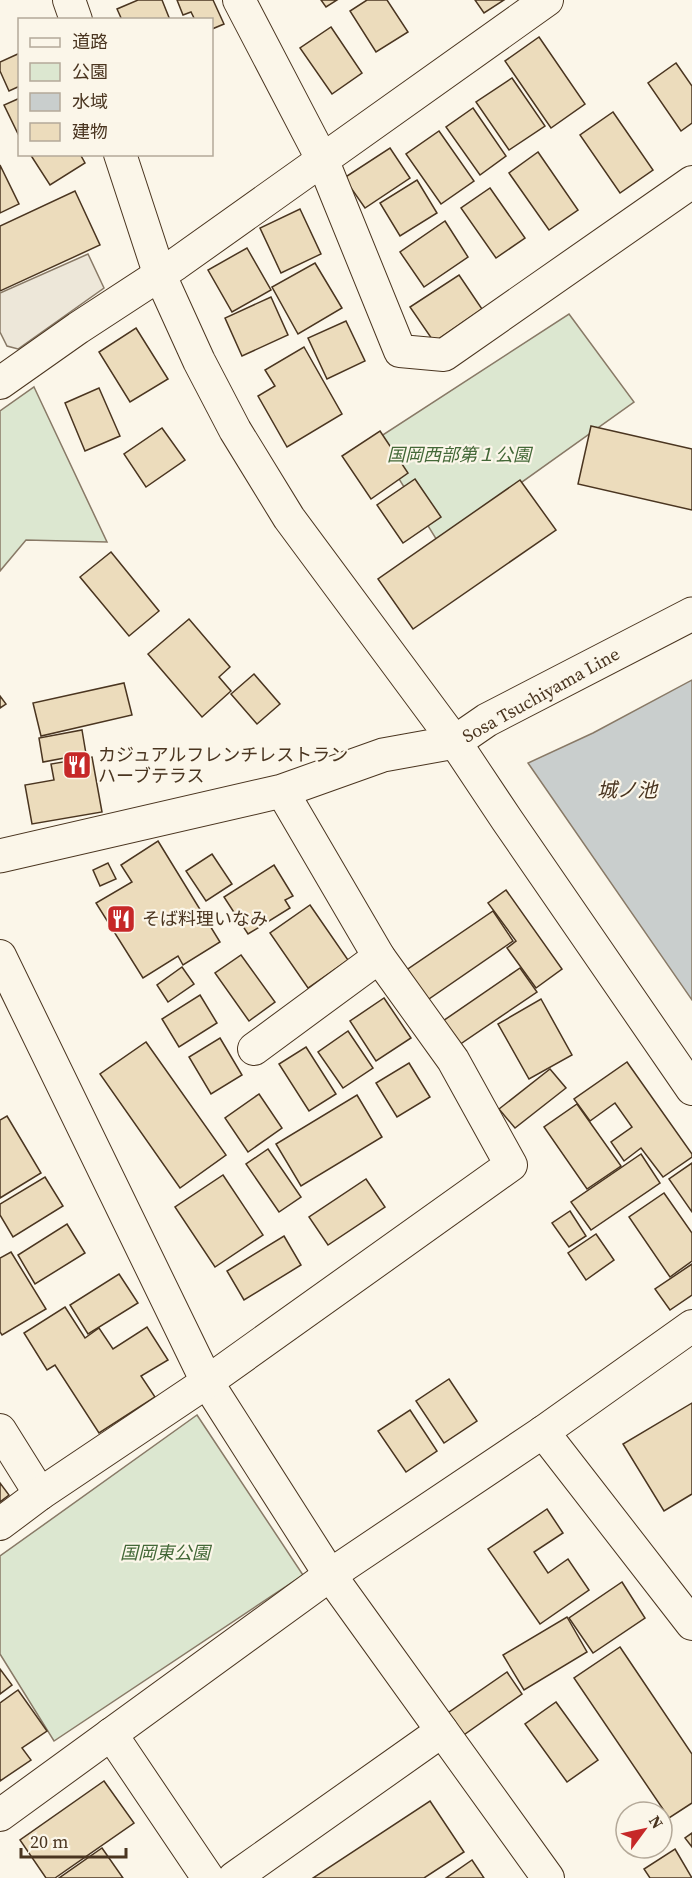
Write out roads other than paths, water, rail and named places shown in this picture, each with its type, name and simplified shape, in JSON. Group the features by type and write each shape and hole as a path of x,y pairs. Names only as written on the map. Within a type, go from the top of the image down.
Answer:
{"main road":[{"name":"Sosa Tsuchiyama Line","path":"0,856 282,791 383,755 455,742 487,720 692,614"}],"street":[{"path":"69,0 75,18"},
{"path":"239,0 322,159 400,351 444,355 692,182"},
{"path":"0,383 159,273 176,264 547,0"},
{"path":"121,156 159,273 199,361 235,430 290,518 455,742 692,1089"},
{"path":"0,1524 40,1494 207,1382 511,1165 453,1060 379,957 282,791"},
{"path":"0,956 207,1382 330,1575 548,1878"},
{"path":"254,1049 379,957"},
{"path":"0,1815 330,1575 543,1432 692,1326"},
{"path":"0,1430 40,1494"},
{"path":"543,1432 692,1624"},
{"path":"234,1878 442,1731"},
{"path":"111,1734 208,1878"}],"water":[{"name":"城ノ池","path":"692,680 692,1000 528,763 593,733"}],"place":[{"name":"カジュアルフレンチレストラン ハーブテラス","path":"77,765"},
{"name":"そば料理いなみ","path":"121,919"}],"park label":[{"name":"国岡西部第１公園","path":"459,455"},
{"name":"国岡東公園","path":"165,1553"}]}
